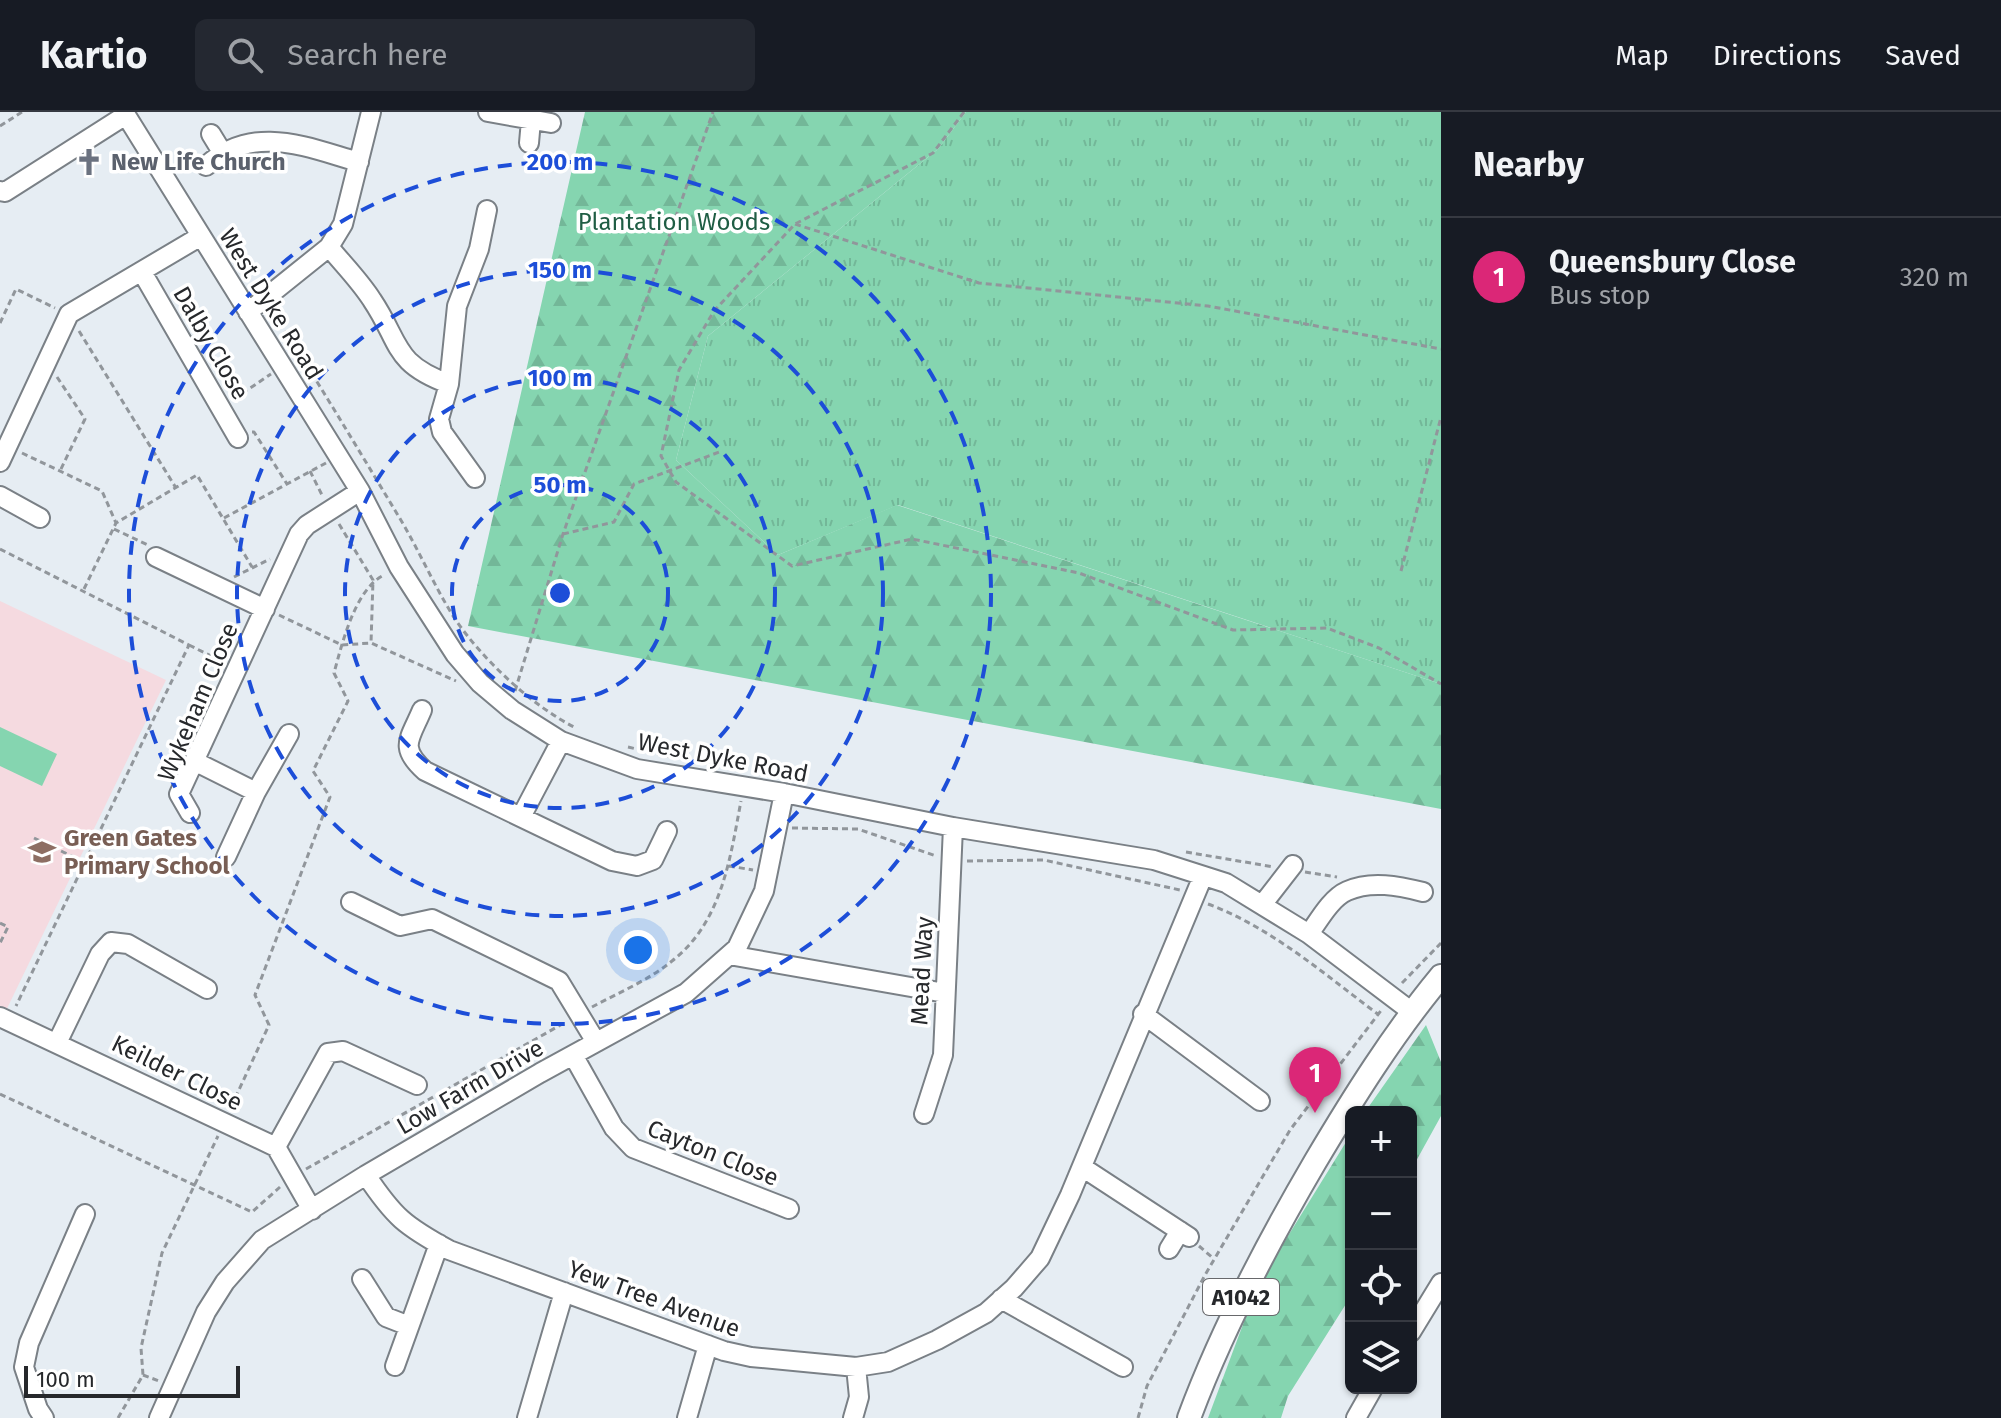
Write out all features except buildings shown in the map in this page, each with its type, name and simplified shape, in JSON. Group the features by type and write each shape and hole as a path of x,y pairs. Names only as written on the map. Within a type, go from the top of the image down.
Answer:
{"main road":[{"name":"A1042","path":"1189,1418 1241,1297 1280,1222 1343,1114 1412,1012 1441,976"}],"street":[{"path":"248,312 329,247 343,224 371,112"},
{"path":"488,112 551,123"},
{"path":"0,191 5,192 125,114"},
{"name":"West Dyke Road","path":"125,114 360,491 399,567 455,654 480,683 512,710 561,741 637,769 1154,860 1226,883 1309,934 1412,1012"},
{"path":"529,143 531,120"},
{"path":"211,134 222,152"},
{"path":"206,166 222,152 241,144 288,142 359,162"},
{"path":"475,478 442,432 439,419 449,384 457,306 479,249 487,210"},
{"name":"Dalby Close","path":"69,314 201,236"},
{"path":"329,247 373,300 395,346 427,376 449,384"},
{"name":"Dalby Close","path":"142,272 238,438"},
{"path":"4,454 69,314"},
{"name":"Wykeham Close","path":"190,813 179,794 292,550 307,525 360,491"},
{"path":"0,496 40,518"},
{"name":"Wykeham Close","path":"156,557 265,609"},
{"path":"422,710 408,744 410,758 425,771 612,861 637,866 653,860 667,831"},
{"path":"226,857 256,792 289,734"},
{"path":"521,817 561,741"},
{"path":"194,761 256,792"},
{"name":"Low Farm Drive","path":"159,1418 206,1312 225,1282 262,1240 366,1175 686,993 737,948 764,891 784,793"},
{"name":"Mead Way","path":"924,1114 943,1055 953,827"},
{"path":"1262,905 1292,867"},
{"name":"Yew Tree Avenue","path":"366,1175 388,1208 412,1230 439,1244 708,1345 751,1357 856,1367 888,1362 986,1313 1040,1258 1082,1167 1143,1014 1203,876"},
{"path":"1309,934 1328,908 1346,891 1394,885 1423,892"},
{"path":"351,902 400,926 432,919 559,981 596,1042"},
{"path":"57,1043 100,954 111,942 128,944 207,989"},
{"path":"729,955 945,993"},
{"path":"1143,1014 1252,1095 1234,1106"},
{"name":"Keilder Close","path":"4,1019 276,1147"},
{"path":"312,1210 276,1147 328,1053 343,1051 417,1085"},
{"name":"Cayton Close","path":"573,1055 614,1128 633,1148 789,1209"},
{"path":"1082,1167 1184,1234 1169,1249"},
{"path":"44,1418 24,1367 29,1343 85,1214"},
{"path":"395,1366 439,1244"},
{"path":"362,1279 386,1317 409,1326"},
{"path":"1417,1322 1441,1283"},
{"path":"527,1418 564,1292"},
{"path":"1001,1299 1115,1369"},
{"path":"687,1418 708,1345"},
{"path":"853,1418 859,1397 856,1367"},
{"path":"1356,1418 1370,1394"}],"path":[{"path":"0,126 22,112"},
{"path":"512,710 516,684 563,534 713,112"},
{"path":"964,112 933,153 795,224 714,311 679,370 661,456 676,482 792,566 912,539 1079,573 1233,630 1327,628 1379,648 1441,684"},
{"path":"795,224 979,283 1208,306 1441,349"},
{"path":"0,323 16,289 69,314 176,488"},
{"path":"263,299 401,519 456,619 503,676 533,701 577,729"},
{"path":"47,362 85,419 60,471"},
{"path":"221,408 282,367"},
{"path":"1401,571 1441,417"},
{"path":"238,438 254,432 287,484"},
{"path":"563,534 614,522 634,484 722,451"},
{"path":"4,454 60,471 102,491 116,523"},
{"path":"224,518 338,456"},
{"path":"310,471 373,580 371,643"},
{"path":"84,589 116,523 197,475 252,567"},
{"path":"113,529 151,546 156,557"},
{"path":"0,549 84,589 236,669"},
{"path":"217,586 292,550"},
{"path":"118,1418 143,1375 141,1348 162,1253 269,1025 255,995 330,797 313,771 348,701 334,673 349,623 373,580 399,567"},
{"path":"265,609 342,645 371,643 456,681 465,667"},
{"path":"4,1019 189,645"},
{"path":"616,744 676,758"},
{"path":"0,1094 252,1212 293,1176 670,963 686,950 704,926 719,896 729,866 744,787"},
{"path":"776,828 858,829 951,861 1044,860 1178,889 1241,917 1288,947 1379,1015"},
{"path":"34,838 84,862"},
{"path":"1186,852 1345,878"},
{"path":"729,866 767,873"},
{"path":"0,923 8,927 0,943"},
{"path":"1138,1418 1147,1386 1205,1275 1290,1130 1391,996 1441,943"}],"shaded area":[{"name":"Green Gates Primary School","path":"0,601 166,680 0,1023"}],"green space":[{"name":"Plantation Woods","path":"585,112 966,112 938,149 708,336 676,460 778,555 897,505 1441,684 1441,809 468,626"},
{"path":"966,112 1441,112 1441,684 898,505 778,555 676,460 708,336 938,149"},
{"path":"0,727 57,754 42,786 0,766"},
{"path":"1426,1025 1441,1062 1441,1116 1417,1159 1417,1106 1369,1106"},
{"path":"1345,1144 1345,1306 1288,1396 1281,1418 1208,1418 1251,1303 1283,1244"}],"place":[{"name":"New Life Church","path":"89,162"},
{"name":"Green Gates Primary School","path":"42,852"},
{"name":"Queensbury Close","path":"1315,1113"}]}
